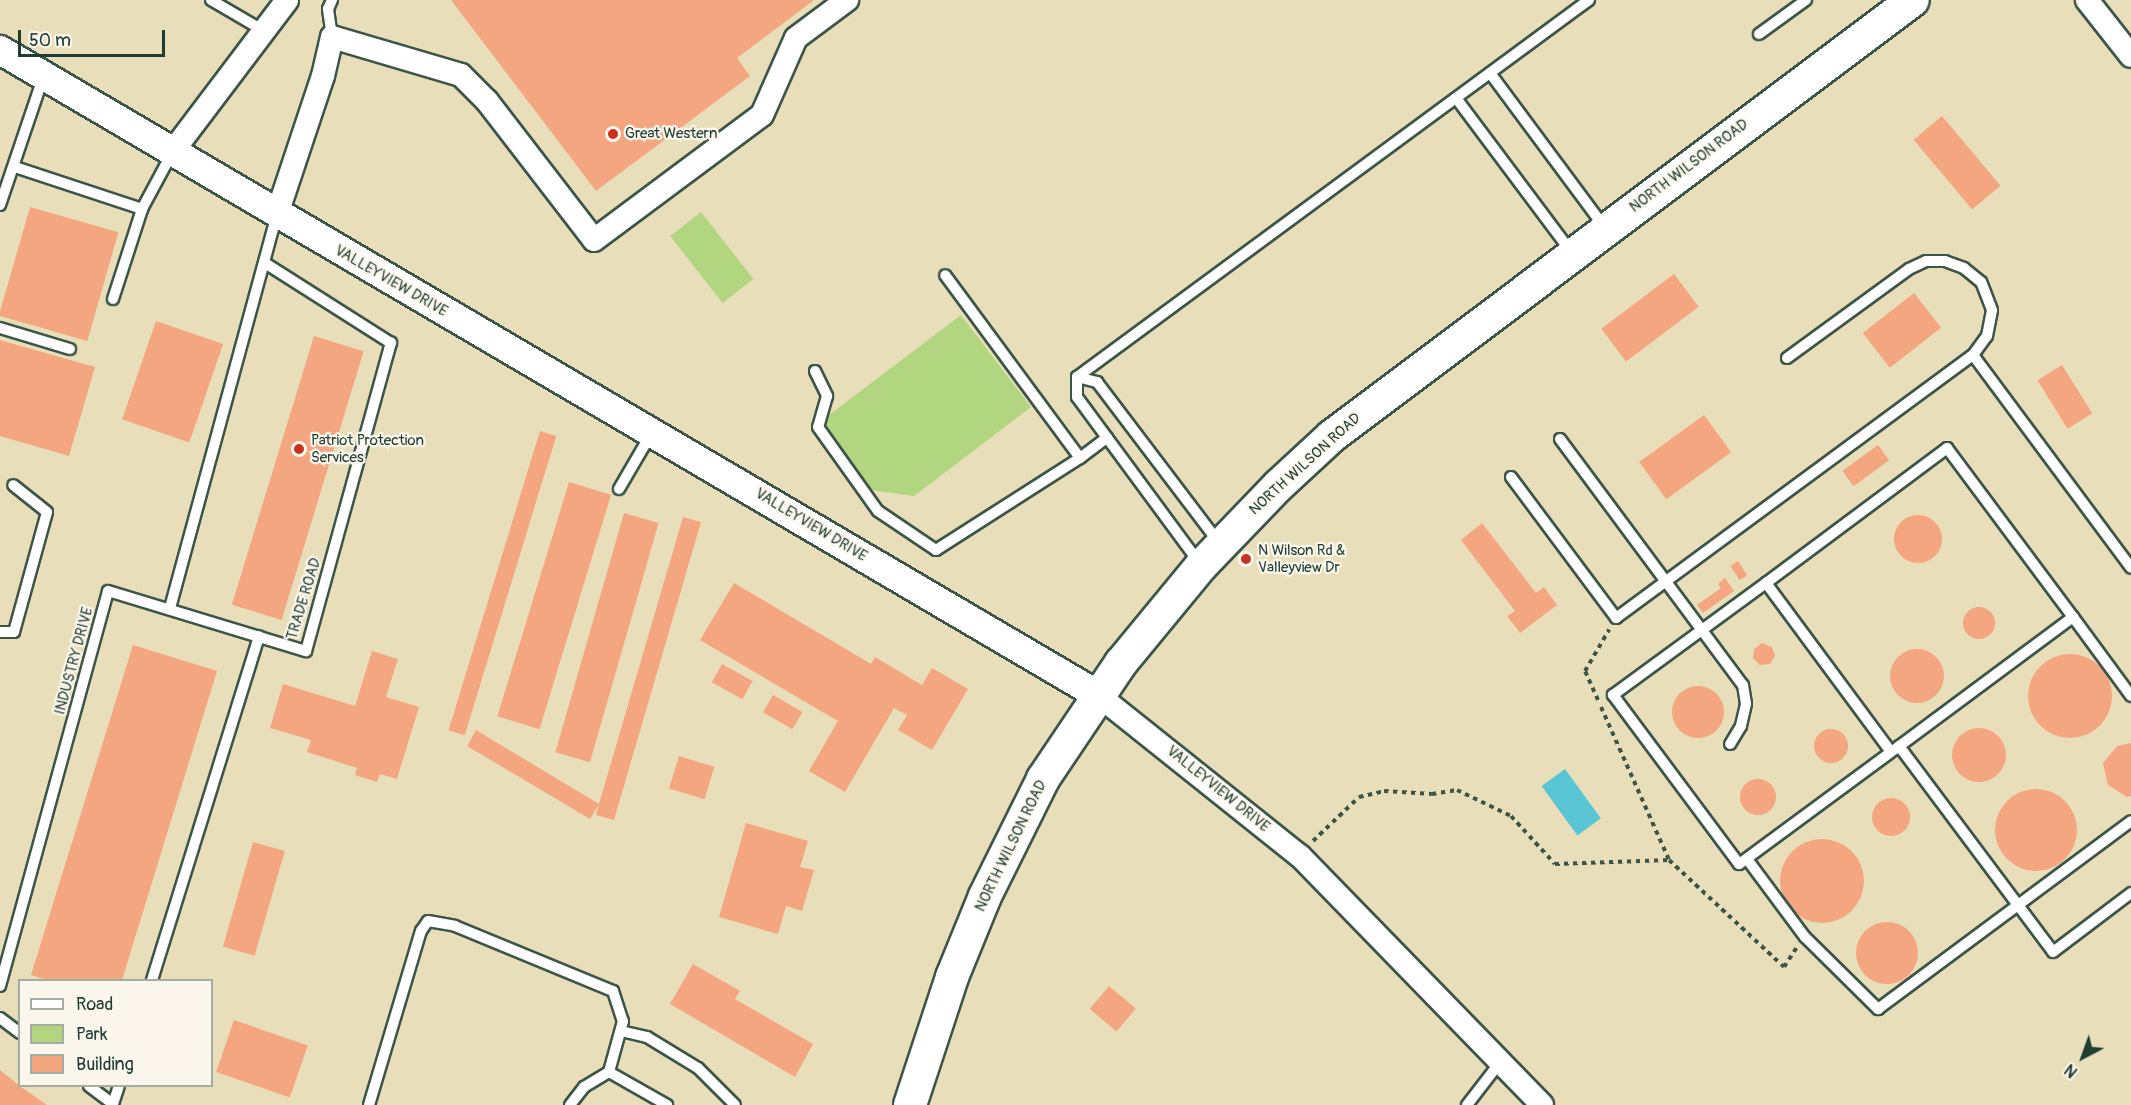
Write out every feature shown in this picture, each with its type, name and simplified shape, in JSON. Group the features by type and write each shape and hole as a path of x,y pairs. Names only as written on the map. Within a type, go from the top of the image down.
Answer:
{"main road":[{"name":"NORTH WILSON ROAD","path":"910,1105 952,977 985,896 1044,779 1098,694 1211,555 1332,436 1605,228 1912,0"}],"street":[{"path":"173,151 287,0"},
{"path":"277,214 323,76 332,38 461,75 487,101 594,240 762,115 796,38 847,0"},
{"path":"2087,0 2131,56"},
{"name":"VALLEYVIEW DRIVE","path":"0,50 1098,694 1300,856 1542,1105"}],"lane":[{"path":"211,0 264,31"},
{"path":"332,0 328,9 332,38"},
{"path":"1077,377 1589,0"},
{"path":"1759,34 1806,0"},
{"path":"1490,73 1605,228"},
{"path":"0,205 15,167 44,76"},
{"path":"1456,98 1572,253"},
{"path":"113,299 142,209 173,151"},
{"path":"15,167 142,209"},
{"path":"153,979 259,636 170,608 277,214"},
{"path":"1511,477 1616,618 1973,355 1987,336 1992,310 1981,282 1964,268 1945,261 1926,261 1909,269 1787,358"},
{"name":"TRADE ROAD","path":"259,636 306,651 391,343 265,263"},
{"path":"945,275 1080,458"},
{"path":"0,328 70,349"},
{"path":"1973,355 2131,568"},
{"path":"815,371 827,396 818,427 878,511 936,550 1080,458 1107,438"},
{"path":"1077,377 1077,397 1107,438 1211,555"},
{"path":"1077,377 1097,382 1211,555"},
{"path":"619,489 652,431"},
{"path":"1560,440 1743,685 1746,704 1741,726 1730,744"},
{"path":"2073,617 1739,864 1614,695 1947,448 2073,617 2131,696"},
{"path":"0,632 14,632 47,512 13,485"},
{"path":"1766,583 2053,952 2131,893"},
{"name":"INDUSTRY DRIVE","path":"0,986 108,591 170,608"},
{"path":"1747,859 1805,937 1878,1009 2131,821"},
{"path":"369,1105 421,931 428,921 455,926 613,991 623,1021 609,1072 584,1087 570,1105"},
{"path":"0,1018 18,1032"},
{"path":"621,1032 647,1037 698,1068 735,1105"},
{"path":"1467,1105 1501,1061"},
{"path":"609,1072 667,1105"},
{"path":"89,1087 113,1104 119,1087"}],"path":[{"path":"1616,618 1585,670 1669,860 1784,967 1805,937"},
{"path":"1300,856 1340,811 1359,797 1384,791 1432,794 1458,790 1511,816 1555,864 1669,860"}],"green space":[{"path":"701,212 753,279 723,303 670,236"},
{"path":"961,315 1031,407 914,496 871,490 825,425 829,415"}],"water":[{"path":"1565,769 1601,818 1577,835 1542,786"}],"building":[{"name":"Great Western","path":"451,0 814,0 737,58 750,76 596,191"},
{"path":"1942,116 2000,186 1972,209 1914,140"},
{"path":"30,207 118,232 87,341 0,316"},
{"path":"1674,274 1699,307 1626,362 1601,329"},
{"path":"1914,293 1941,328 1890,368 1863,333"},
{"path":"156,321 223,344 189,442 122,419"},
{"path":"314,336 364,351 282,620 232,605"},
{"path":"0,340 95,367 69,456 0,436"},
{"path":"2062,365 2092,413 2068,429 2037,380"},
{"path":"1704,415 1731,452 1666,499 1639,462"},
{"path":"540,431 556,436 465,735 448,730"},
{"path":"1878,445 1889,460 1854,486 1842,471"},
{"path":"569,482 611,495 539,729 497,716"},
{"path":"624,513 659,523 590,762 555,752"},
{"path":"1913,515 1923,515 1935,522 1942,534 1942,544 1935,556 1923,563 1913,563 1898,552 1894,544 1894,534 1905,519"},
{"path":"683,517 701,522 614,820 596,815"},
{"path":"1482,523 1536,593 1544,587 1557,605 1520,633 1507,616 1515,611 1461,540"},
{"path":"1738,561 1747,575 1740,580 1730,566"},
{"path":"1725,578 1734,591 1703,613 1697,605 1721,588 1718,584"},
{"path":"734,583 871,664 875,657 922,685 932,668 968,689 932,750 898,730 907,715 894,708 845,792 809,771 838,721 700,640"},
{"path":"1979,607 1990,612 1995,623 1990,634 1979,639 1968,634 1963,623 1968,612"},
{"path":"1762,643 1772,647 1775,656 1770,664 1760,665 1753,658 1754,649"},
{"path":"133,645 217,671 122,979 44,979 31,975"},
{"path":"1912,649 1922,649 1932,653 1940,661 1944,676 1940,691 1932,699 1922,703 1912,703 1902,699 1894,691 1890,681 1890,671 1894,661 1902,653"},
{"path":"372,651 398,659 386,697 419,707 397,779 380,774 377,782 355,775 357,768 307,752 311,740 270,728 283,684 355,706"},
{"path":"2070,654 2093,661 2105,673 2112,696 2105,719 2093,731 2070,738 2047,731 2035,719 2028,696 2035,673 2047,661"},
{"path":"722,664 753,681 742,699 712,682"},
{"path":"1693,686 1703,686 1717,693 1724,712 1717,731 1703,738 1693,738 1683,734 1676,727 1672,717 1672,707 1676,697 1683,690"},
{"path":"773,695 802,712 792,729 763,712"},
{"path":"1974,728 1984,728 1994,732 2002,740 2006,755 2002,770 1994,778 1984,782 1974,782 1964,778 1956,770 1952,760 1952,750 1956,740 1964,732"},
{"path":"1831,729 1843,734 1848,746 1843,758 1831,763 1819,758 1814,746 1819,734"},
{"path":"476,730 599,804 590,819 467,746"},
{"path":"2131,743 2131,796 2127,797 2108,785 2103,763 2117,746"},
{"path":"679,756 714,767 704,799 669,789"},
{"path":"1758,779 1771,784 1776,797 1771,810 1758,815 1745,810 1740,797 1745,784"},
{"path":"2028,789 2044,789 2059,796 2070,807 2077,822 2074,846 2065,859 2044,871 2028,871 2013,864 2002,853 1995,838 1995,822 2002,807 2013,796"},
{"path":"1891,798 1905,803 1910,817 1905,831 1891,836 1877,831 1872,817 1877,803"},
{"path":"746,823 808,841 800,867 814,870 802,911 786,906 778,934 719,917"},
{"path":"1822,839 1845,846 1857,858 1864,881 1857,904 1845,916 1822,923 1799,916 1787,904 1780,881 1787,858 1799,846"},
{"path":"253,842 285,851 255,956 223,947"},
{"path":"1881,922 1893,922 1909,931 1916,941 1918,953 1916,965 1909,975 1893,984 1881,984 1870,979 1861,970 1856,959 1856,947 1861,936 1870,927"},
{"path":"693,964 740,991 735,999 813,1044 795,1077 670,1004"},
{"path":"1109,986 1136,1008 1117,1031 1090,1009"},
{"path":"234,1020 308,1045 290,1097 216,1072"},
{"path":"0,1070 18,1084 18,1087 21,1087 47,1105 0,1105"}],"place":[{"name":"Great Western","path":"613,134"},
{"name":"Patriot Protection Services","path":"299,449"},
{"name":"N Wilson Rd & Valleyview Dr","path":"1246,559"}]}
